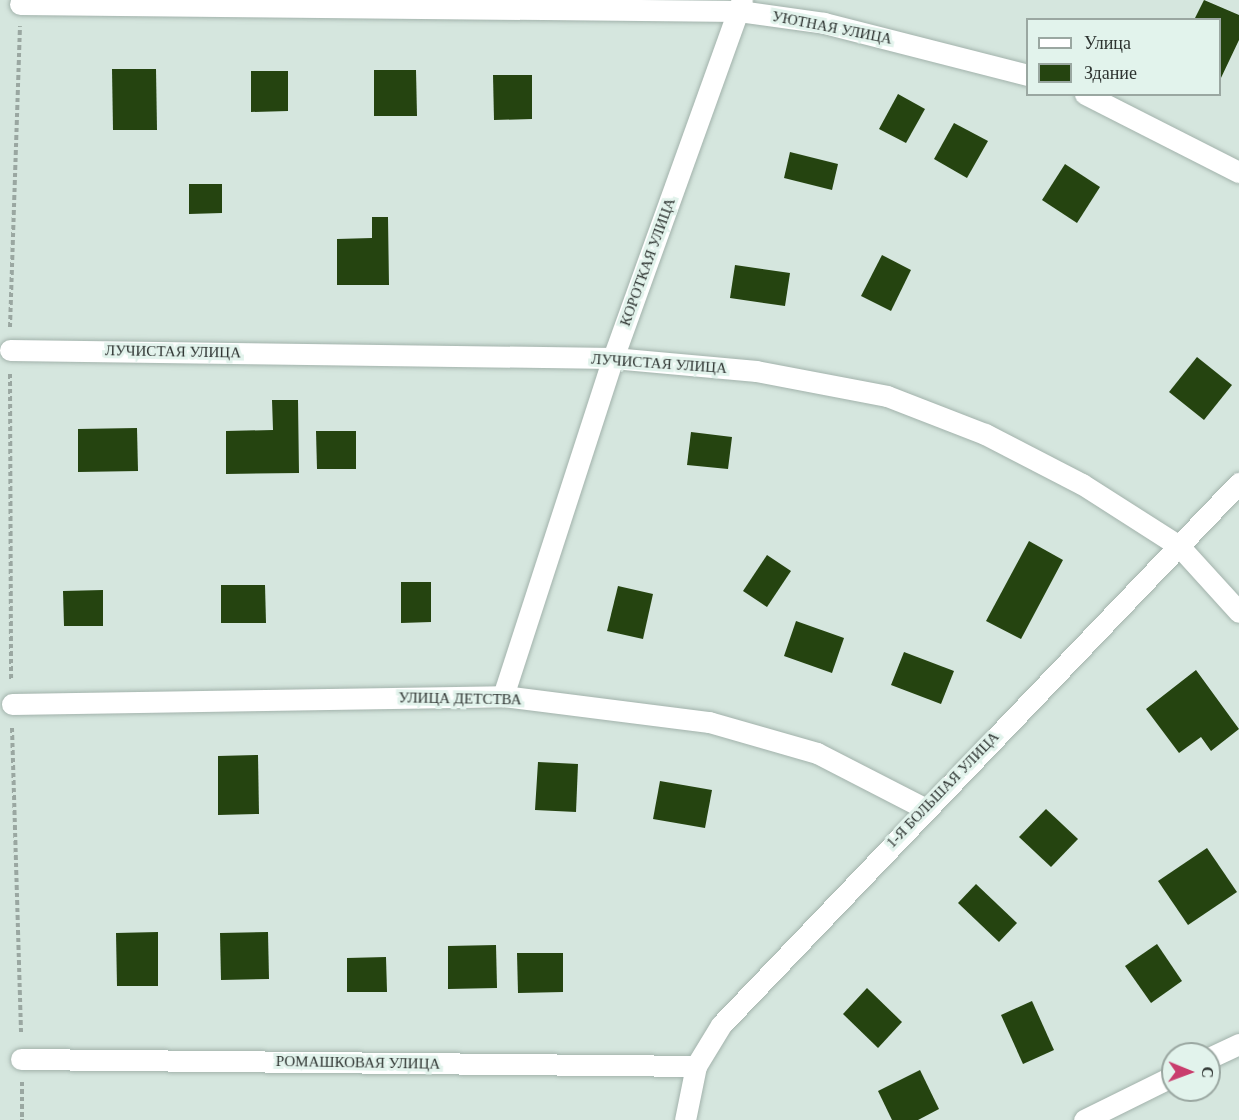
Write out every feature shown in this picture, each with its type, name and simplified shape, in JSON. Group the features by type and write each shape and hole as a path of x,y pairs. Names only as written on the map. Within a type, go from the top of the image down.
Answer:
{"street":[{"name":"УЮТНАЯ УЛИЦА","path":"20,4 740,6 824,23 1026,74"},
{"name":"КОРОТКАЯ УЛИЦА","path":"503,696 613,358 740,6"},
{"path":"1089,96 1239,172"},
{"name":"ЛУЧИСТАЯ УЛИЦА","path":"10,350 613,358 756,371 887,396 994,439 1082,484 1179,546 1239,612"},
{"name":"1-Я БОЛЬШАЯ УЛИЦА","path":"685,1120 696,1066 721,1025 924,808 1239,483"},
{"name":"УЛИЦА ДЕТСТВА","path":"12,704 503,696 709,722 818,753 924,808"},
{"path":"1221,1052 1239,1044"},
{"name":"РОМАШКОВАЯ УЛИЦА","path":"21,1059 696,1066"},
{"path":"1084,1120 1161,1082"}],"path":[{"path":"20,4 10,350 12,704 22,1120"}],"building":[{"path":"1204,0 1239,15 1239,40 1221,78 1221,18 1195,18"},
{"path":"112,69 156,69 157,130 113,130"},
{"path":"374,70 416,70 417,116 374,116"},
{"path":"251,71 288,71 288,111 251,112"},
{"path":"493,75 532,75 532,119 494,120"},
{"path":"898,94 925,109 906,143 879,129"},
{"path":"954,123 988,141 967,178 934,159"},
{"path":"790,152 838,164 832,190 784,178"},
{"path":"1065,164 1100,187 1077,223 1042,200"},
{"path":"189,184 222,184 222,213 189,214"},
{"path":"372,217 388,217 389,285 337,285 337,239 372,238"},
{"path":"882,255 911,270 891,311 861,296"},
{"path":"735,265 790,273 785,306 730,298"},
{"path":"1197,357 1232,385 1204,420 1169,392"},
{"path":"272,400 298,400 299,473 226,474 226,431 273,430"},
{"path":"137,428 138,471 78,472 78,429"},
{"path":"316,431 356,431 356,469 317,469"},
{"path":"691,432 732,437 728,469 687,465"},
{"path":"1029,541 1063,560 1021,639 986,621"},
{"path":"767,555 791,571 767,607 743,591"},
{"path":"401,582 431,582 431,622 401,623"},
{"path":"221,585 265,585 266,623 221,623"},
{"path":"618,586 653,594 643,639 607,631"},
{"path":"103,590 103,626 64,626 63,591"},
{"path":"796,621 844,638 832,673 784,656"},
{"path":"904,652 954,671 941,704 891,685"},
{"path":"1196,670 1239,729 1211,751 1201,737 1179,753 1146,709"},
{"path":"258,755 259,814 218,815 218,756"},
{"path":"538,762 578,764 576,812 535,810"},
{"path":"660,781 712,790 705,828 653,819"},
{"path":"1046,809 1078,839 1051,867 1019,837"},
{"path":"1207,848 1237,892 1188,925 1158,881"},
{"path":"976,884 1017,923 999,942 958,903"},
{"path":"158,932 158,986 117,986 116,933"},
{"path":"268,932 269,979 221,980 220,933"},
{"path":"1157,944 1182,981 1151,1003 1125,966"},
{"path":"496,945 497,988 448,989 448,946"},
{"path":"517,953 563,953 563,992 518,993"},
{"path":"386,957 387,992 347,992 347,958"},
{"path":"867,988 902,1022 878,1048 843,1014"},
{"path":"1032,1001 1054,1050 1023,1064 1001,1015"},
{"path":"920,1070 939,1109 918,1120 892,1120 878,1091"}]}
